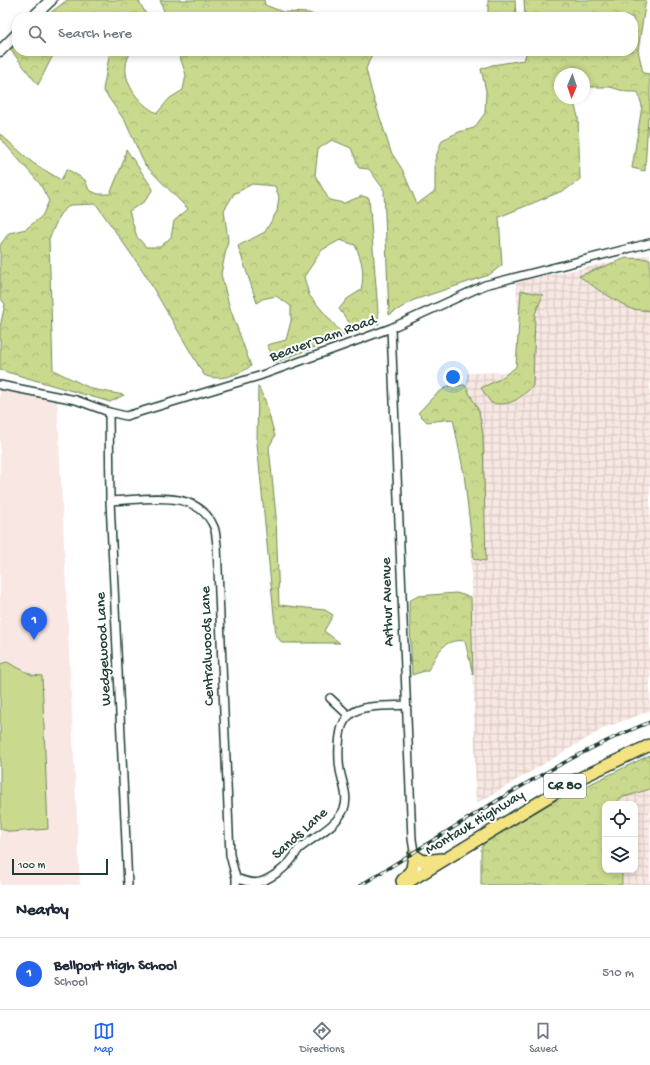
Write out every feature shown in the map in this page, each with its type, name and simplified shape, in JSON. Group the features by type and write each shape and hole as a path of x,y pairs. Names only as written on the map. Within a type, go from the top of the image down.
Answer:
{"main road":[{"path":"38,12 51,0"},
{"path":"0,51 12,39"},
{"name":"Montauk Highway","path":"403,885 416,879 447,858 574,781 650,745"},
{"path":"398,885 412,869 414,856 426,861 447,858"}],"street":[{"name":"Beaver Dam Road","path":"0,385 76,400 109,412 126,416 244,381 391,328 485,285 650,243"},
{"name":"Arthur Avenue","path":"391,328 405,705 412,839 416,879"},
{"name":"Wedgewood Lane","path":"109,412 110,501 128,885"},
{"name":"Centralwoods Lane","path":"110,501 180,499 200,509 209,517 215,528 217,545 230,855 236,882"},
{"path":"330,698 349,716 355,710 367,707 405,705"},
{"name":"Sands Lane","path":"236,882 254,883 262,881 283,868 292,860 298,850 337,820 344,808 346,797 340,768 339,743 343,723 349,716"}],"shaded area":[{"path":"650,254 650,711 606,727 476,804 467,373 522,372 516,282"},
{"path":"0,385 57,396 80,885 0,885"},
{"path":"650,789 650,885 623,885 622,873 638,873 638,801 618,801 618,799"}],"green space":[{"path":"67,0 138,0 145,12 51,12"},
{"path":"160,0 264,0 265,5 283,12 164,12"},
{"path":"488,0 515,0 516,12 488,12"},
{"path":"524,0 646,0 638,50 638,12 525,12"},
{"path":"638,50 643,73 650,74 650,117 648,117 645,171 632,168 642,106 638,92 627,92 610,87 590,87 590,68 554,68 554,104 575,104 578,117 580,179 567,189 499,217 502,265 489,275 414,300 389,315 384,190 369,169 359,168 351,148 332,140 318,149 315,175 329,200 344,203 362,196 369,198 379,324 351,325 339,309 347,299 361,290 363,278 361,261 355,245 340,240 322,250 304,277 309,295 344,336 276,362 267,345 286,340 291,321 291,306 276,296 262,299 257,303 238,246 265,232 277,211 279,197 275,186 252,184 234,194 224,210 228,240 221,274 229,305 251,366 235,375 222,378 204,375 143,271 96,204 70,205 60,214 49,239 53,370 92,389 124,395 110,402 0,370 0,327 5,304 0,298 0,245 9,233 26,229 42,216 49,201 40,184 0,138 0,134 33,163 61,180 67,169 85,180 89,190 98,194 110,194 124,160 126,149 153,189 145,201 129,211 137,237 146,247 160,247 171,237 174,221 188,209 145,165 125,121 103,90 109,56 129,56 126,64 126,73 131,87 145,105 157,113 170,98 183,90 186,75 180,56 371,56 366,69 372,93 391,152 402,169 417,204 435,191 435,160 442,140 459,132 474,128 485,113 486,91 481,69 492,65 524,60 525,56 638,56"},
{"path":"15,56 52,56 38,85"},
{"path":"626,258 650,259 650,311 631,309 600,291 579,276"},
{"path":"521,290 543,295 535,314 533,386 514,401 504,404 491,403 481,388 500,379 516,367"},
{"path":"465,385 479,411 483,435 486,561 474,559 464,474 453,419 427,422 418,413 435,395 448,386"},
{"path":"258,386 265,400 275,436 269,447 276,516 279,605 325,610 333,615 324,631 340,643 282,643 276,635 257,443"},
{"path":"456,593 471,597 473,675 465,641 458,641 446,644 438,653 428,670 412,675 409,601 418,596"},
{"path":"7,662 32,675 42,676 48,829 12,832 0,829 0,664"},
{"path":"650,755 650,789 618,799 618,801 602,801 602,873 622,873 622,885 481,885 481,849 485,842 553,802"}],"railway":[{"path":"361,885 467,819 539,777 612,738 650,722"}],"place":[{"name":"Bellport High School","path":"34,640"}]}
